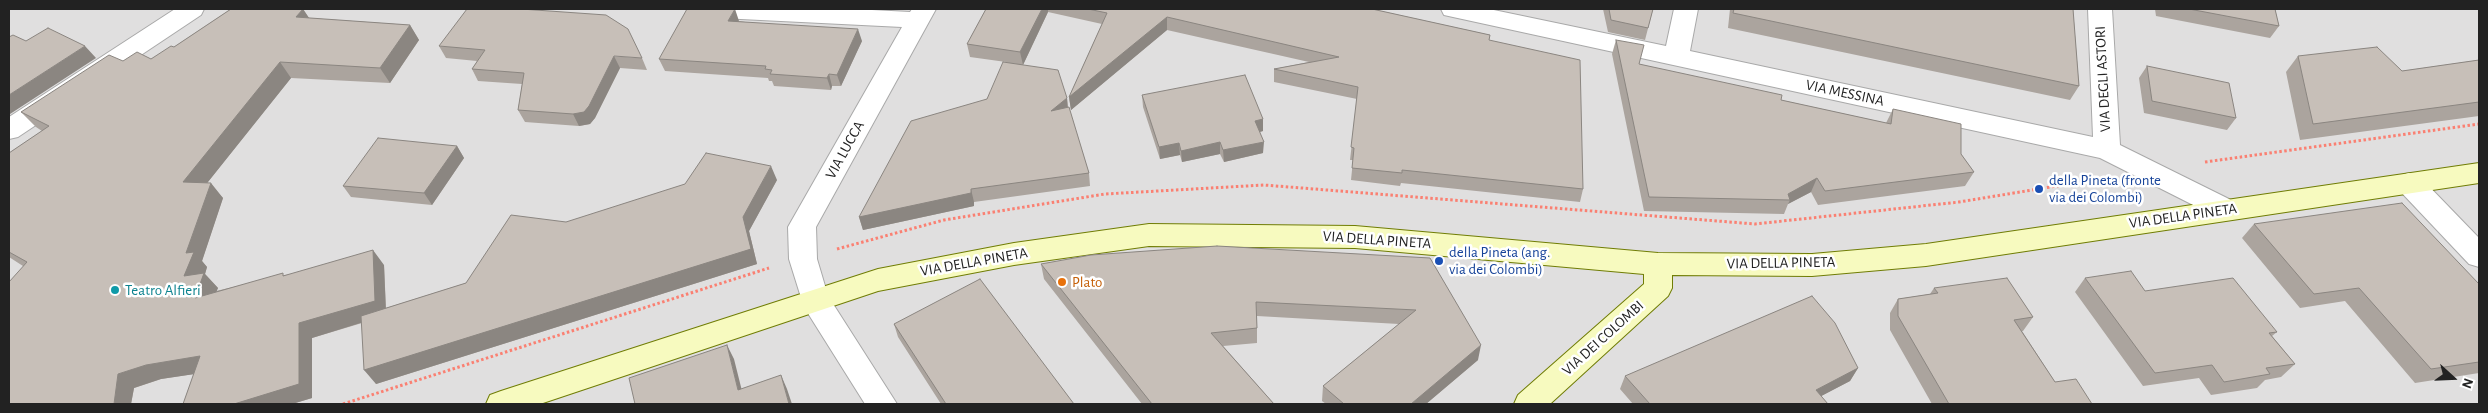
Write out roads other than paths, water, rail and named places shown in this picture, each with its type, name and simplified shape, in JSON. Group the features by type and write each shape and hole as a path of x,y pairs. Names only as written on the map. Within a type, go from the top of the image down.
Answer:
{"street":[{"path":"9,130 192,9"},
{"path":"700,9 920,14"},
{"name":"VIA MESSINA","path":"1453,9 2107,150 2225,210"},
{"path":"1676,57 1686,9"},
{"name":"VIA DEGLI ASTORI","path":"2100,9 2107,150"},
{"name":"VIA LUCCA","path":"882,404 814,299 803,259 802,227 920,14"},
{"name":"VIA DELLA PINETA","path":"502,404 814,299 887,278 1014,254 1149,236 1355,237 1658,264 1822,265 1926,255 2479,173"},
{"path":"2409,183 2479,256"},
{"name":"VIA DEI COLOMBI","path":"1529,404 1658,288 1658,264"}],"place":[{"name":"della Pineta (fronte via dei Colombi)","path":"2039,189"},
{"name":"della Pineta (ang. via dei Colombi)","path":"1439,261"},
{"name":"Plato","path":"1062,282"},
{"name":"Teatro Alfieri","path":"115,290"}]}
